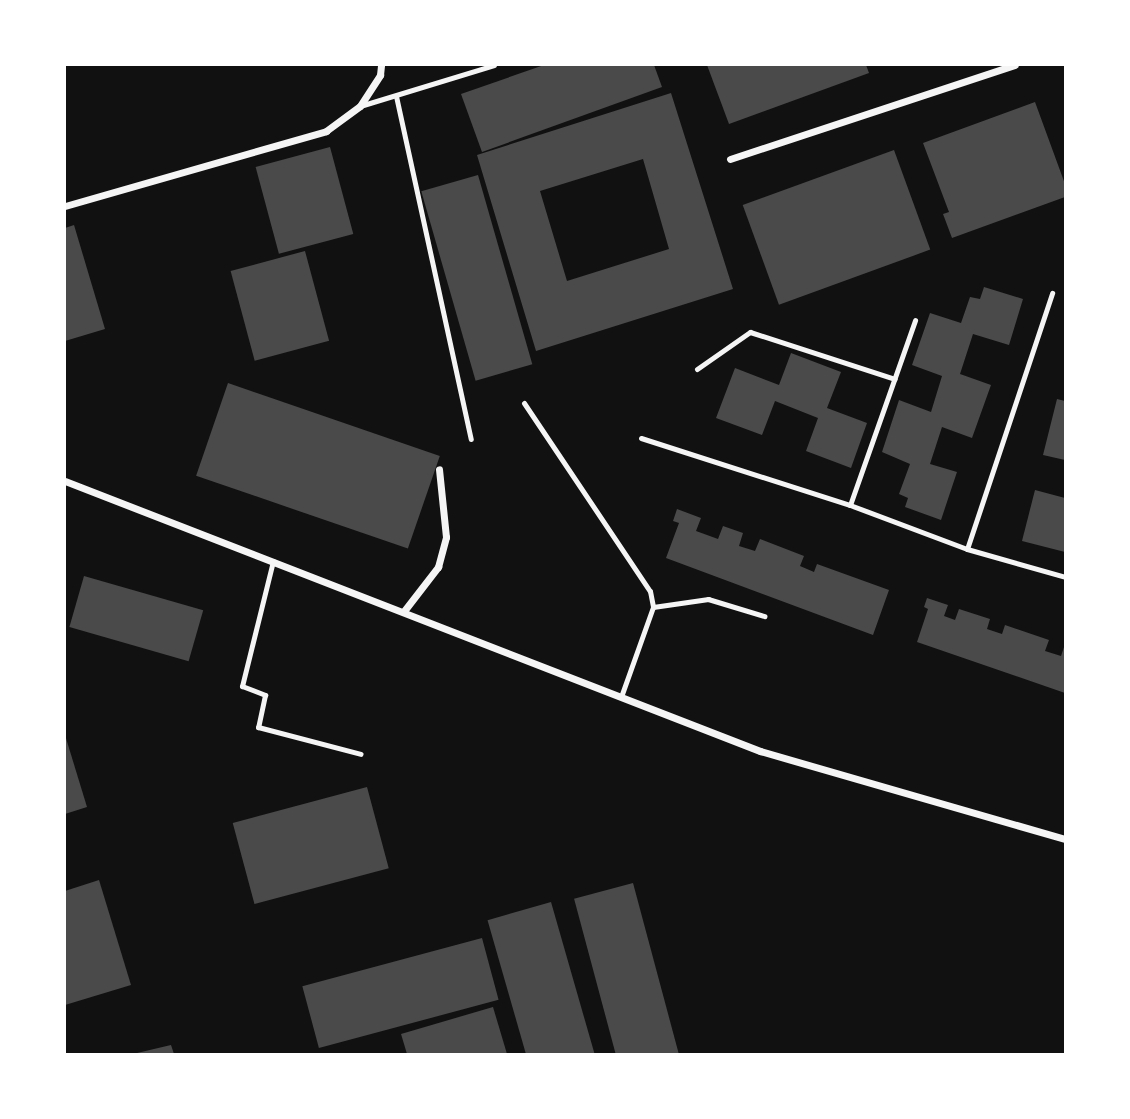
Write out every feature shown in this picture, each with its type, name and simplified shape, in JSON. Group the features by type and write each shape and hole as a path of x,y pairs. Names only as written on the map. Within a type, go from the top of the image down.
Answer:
{"street":[{"path":"65,206 326,131 360,106 380,75 381,65"},
{"path":"730,159 1015,65"},
{"path":"404,611 438,567 446,537 439,469"},
{"path":"65,481 622,694 760,751 1065,839"}],"lane":[{"path":"360,106 494,65"},
{"path":"396,96 471,439"},
{"path":"967,549 1052,293"},
{"path":"850,505 915,320"},
{"path":"697,369 750,332 895,379"},
{"path":"524,402 650,591 653,607 622,694"},
{"path":"641,438 850,505 967,549 1065,577"},
{"path":"273,561 242,686 265,695 258,727 361,754"},
{"path":"653,607 708,599 764,616"}],"building":[{"path":"544,65 654,65 662,87 482,152 461,94"},
{"path":"707,65 866,65 869,73 729,124"},
{"path":"671,93 733,289 536,351 477,155","holes":["643,159 669,249 567,281 540,191"]},
{"path":"1035,102 1065,184 1065,197 952,238 943,214 949,212 923,143"},
{"path":"330,147 353,234 279,254 256,167"},
{"path":"894,150 930,250 779,305 743,205"},
{"path":"478,175 532,364 476,381 421,191"},
{"path":"74,225 105,329 65,341 65,228"},
{"path":"305,251 329,341 255,361 231,271"},
{"path":"984,287 1023,299 1009,345 973,334 960,374 991,385 972,438 942,427 930,464 957,472 941,520 905,507 908,498 899,494 910,464 882,452 899,400 931,412 942,376 912,365 930,313 961,323 970,297 980,299"},
{"path":"791,353 841,372 827,408 867,423 851,468 806,451 818,418 775,401 762,435 716,418 735,368 779,385"},
{"path":"228,383 440,456 408,549 196,476"},
{"path":"1057,399 1065,401 1065,460 1043,455"},
{"path":"1035,490 1065,498 1065,552 1022,541"},
{"path":"677,509 701,518 696,531 718,539 723,526 743,533 739,546 755,551 760,539 804,556 800,566 814,572 817,564 889,590 873,635 666,558 679,523 673,521"},
{"path":"84,576 203,610 189,661 69,627"},
{"path":"927,598 948,605 944,616 955,620 959,609 990,619 987,629 1002,634 1005,625 1049,640 1045,651 1061,656 1065,644 1065,693 917,642 928,609 924,607"},
{"path":"65,735 87,807 65,814"},
{"path":"367,787 389,868 254,904 233,823"},
{"path":"99,880 131,985 65,1005 65,891"},
{"path":"633,883 679,1054 616,1054 574,899"},
{"path":"551,902 595,1054 526,1054 488,920"},
{"path":"482,938 499,1000 319,1048 302,986"},
{"path":"493,1007 507,1054 407,1054 401,1034"},
{"path":"171,1045 174,1054 137,1054 137,1053"}]}
